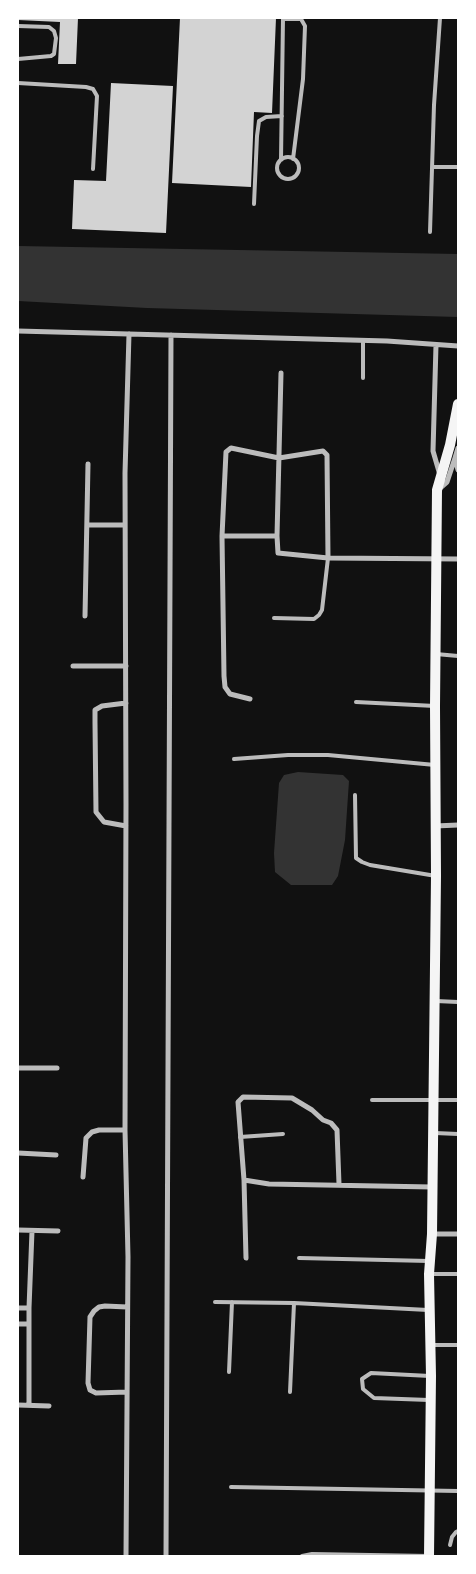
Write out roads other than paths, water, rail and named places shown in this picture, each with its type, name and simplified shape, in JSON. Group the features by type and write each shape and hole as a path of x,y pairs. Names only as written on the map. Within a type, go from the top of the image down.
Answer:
{"main road":[{"path":"430,1556 431,1345 429,1274 432,1234 436,876 434,706 437,490 450,445 458,404"}],"street":[{"path":"18,331 363,340 458,346"},
{"path":"126,1556 128,1256 125,1130 125,473 129,334"},
{"path":"166,1556 171,335"},
{"path":"436,345 433,451 440,478"},
{"path":"281,372 278,553 328,558 458,559"},
{"path":"250,699 230,694 225,687 222,536 226,452 231,448 279,458 318,451 323,451 327,455 328,558"},
{"path":"437,490 447,482 458,448"},
{"path":"455,458 458,470"},
{"path":"85,616 88,464"},
{"path":"88,525 125,525"},
{"path":"222,536 277,536"},
{"path":"73,666 126,666"},
{"path":"126,704 102,706 95,710 96,812 104,822 126,826"},
{"path":"434,826 458,825"},
{"path":"18,1068 57,1068"},
{"path":"246,1258 244,1180 238,1102 243,1097 292,1098 330,1123 337,1130 339,1184"},
{"path":"84,1177 86,1138 92,1132 99,1130 125,1130"},
{"path":"18,1153 56,1154"},
{"path":"244,1180 270,1184 339,1184 432,1188"},
{"path":"18,1230 32,1232 58,1231"},
{"path":"29,1405 29,1308 32,1232"},
{"path":"432,1234 458,1234"},
{"path":"127,1307 99,1307 90,1318 88,1383 90,1390 96,1393 127,1392"},
{"path":"18,1308 29,1308"},
{"path":"18,1324 29,1324"},
{"path":"18,1405 49,1406"}],"lane":[{"path":"281,160 293,159 298,165 295,177 286,179 279,175 277,171 278,163 281,160 283,18 301,19 305,26 304,79 293,159"},
{"path":"430,232 440,18"},
{"path":"18,26 49,27 54,31 56,38 54,54 51,56 18,59"},
{"path":"18,83 93,89 97,96 93,169"},
{"path":"254,204 259,121 266,117 282,116"},
{"path":"432,167 458,167"},
{"path":"363,340 363,378"},
{"path":"274,618 314,619 319,615 322,610 328,558"},
{"path":"436,654 458,656"},
{"path":"356,702 434,706"},
{"path":"234,759 288,754 328,755 435,765"},
{"path":"355,795 356,858 370,865 436,876"},
{"path":"434,1001 458,1002"},
{"path":"372,1100 458,1100"},
{"path":"432,1133 458,1134"},
{"path":"240,1136 283,1134"},
{"path":"299,1258 430,1261"},
{"path":"429,1274 458,1274"},
{"path":"215,1302 294,1303 430,1310"},
{"path":"229,1372 232,1302"},
{"path":"290,1392 294,1303"},
{"path":"431,1345 458,1345"},
{"path":"431,1376 371,1373 362,1379 363,1389 374,1398 431,1400"},
{"path":"231,1487 458,1490"},
{"path":"450,1545 452,1537 458,1531"},
{"path":"302,1556 312,1554 430,1556"}]}
